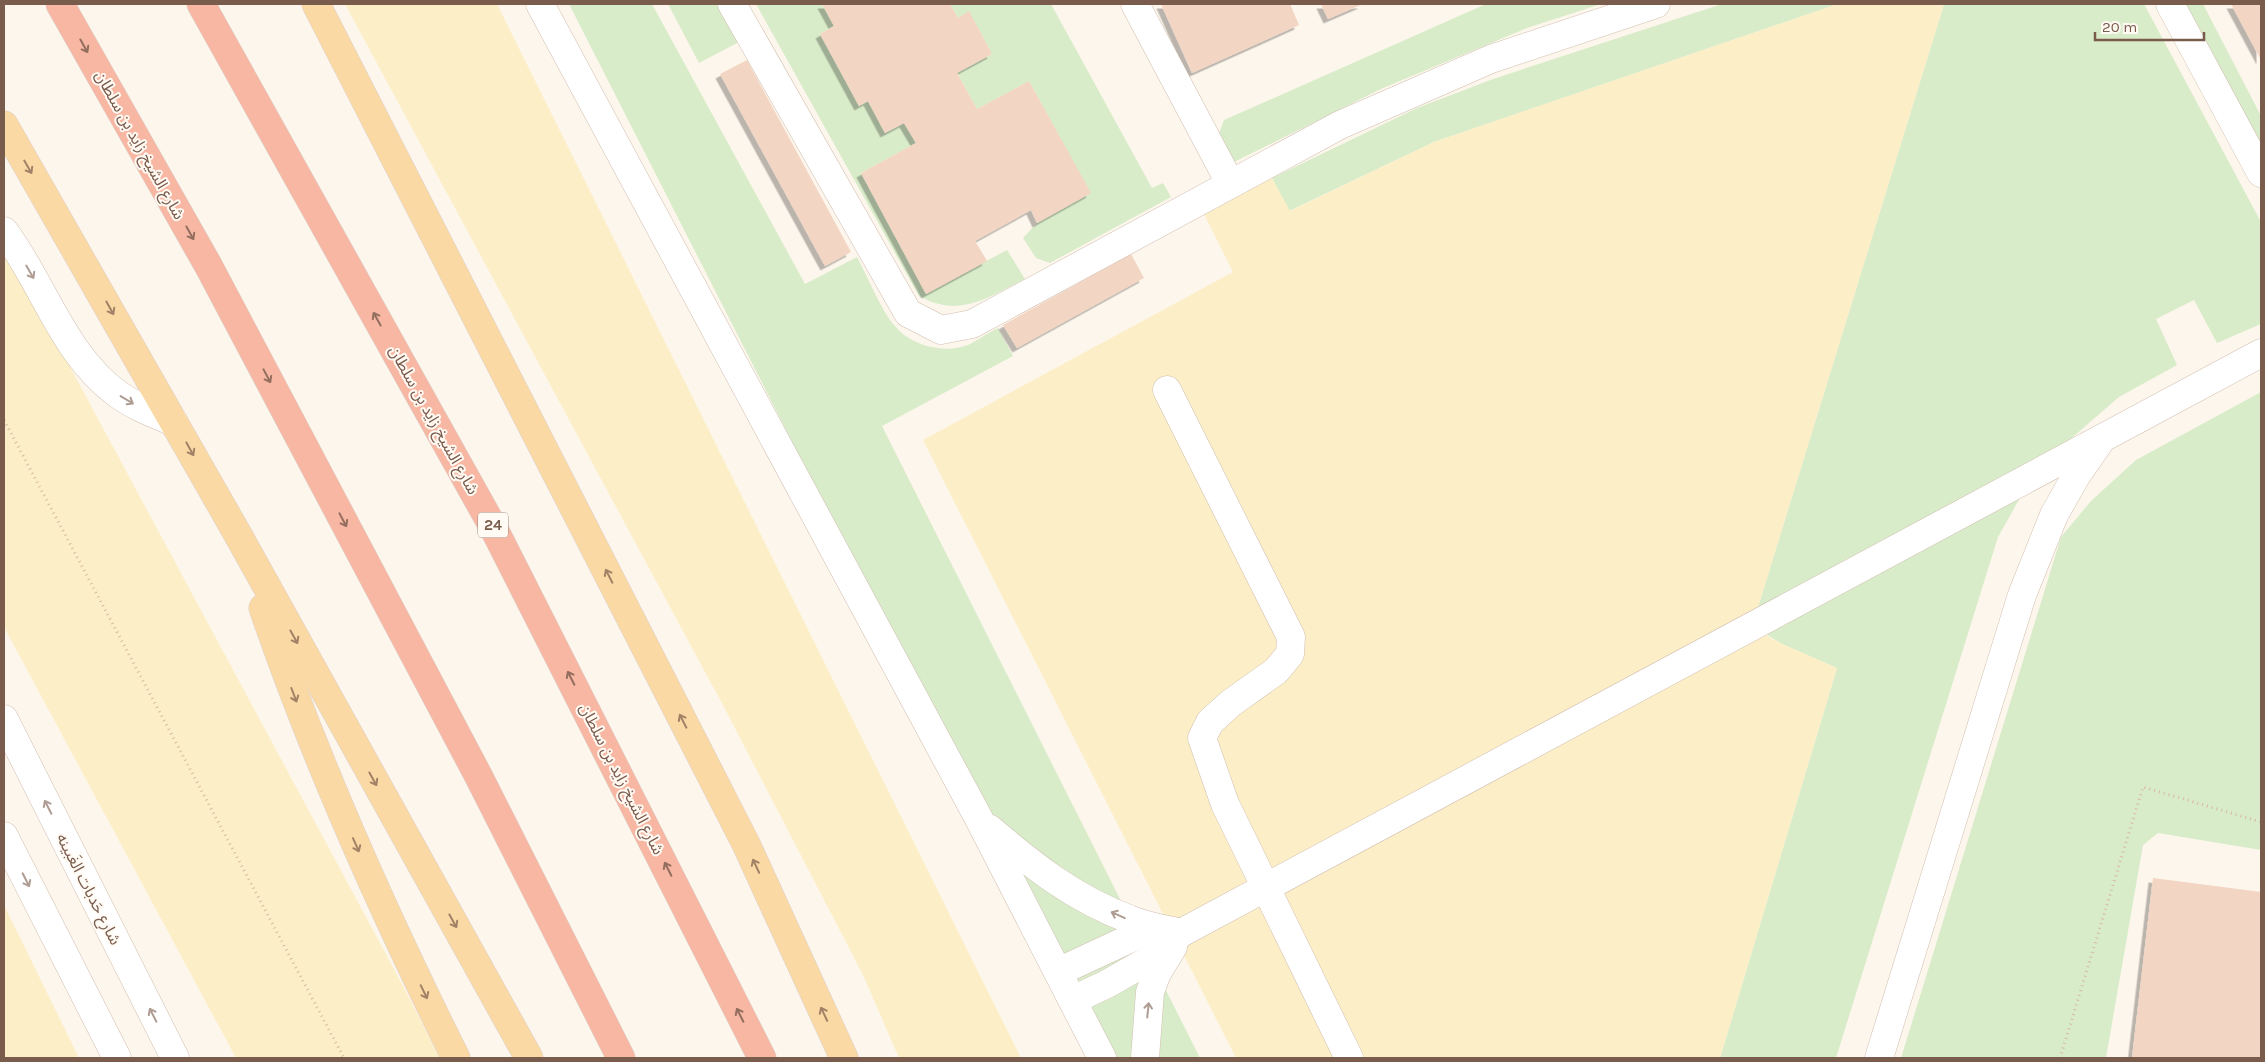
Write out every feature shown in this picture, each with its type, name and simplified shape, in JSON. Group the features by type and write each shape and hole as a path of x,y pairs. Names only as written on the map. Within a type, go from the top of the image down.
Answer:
{"highway":[{"name":"شارع الشيخ زايد بن سلطان","path":"60,4 208,265 479,776 621,1058"},
{"name":"شارع الشيخ زايد بن سلطان","path":"201,4 492,525 762,1058"}],"main road":[{"path":"316,4 746,844 844,1058"},
{"path":"4,125 237,533 529,1058"},
{"path":"237,533 282,664 333,793 389,920 456,1058"}],"street":[{"path":"540,4 978,818 1102,1058"},
{"path":"732,4 908,313 941,330 972,324 1340,125 1491,59 1656,4"},
{"path":"1135,4 1230,183"},
{"path":"2170,4 2261,173"},
{"path":"4,231 21,256 77,352 97,376 119,395 146,411 174,422"},
{"path":"1073,1000 1107,984 1158,955 1181,933 2261,353"},
{"path":"1167,390 1291,637 1290,654 1281,665 1231,703 1210,722 1202,738 1225,804 1349,1058"},
{"path":"1879,1058 2022,595 2054,515 2076,476 2101,440"},
{"name":"شارع حَدبات الغَبينه","path":"4,719 175,1058"},
{"path":"978,818 1029,862 1062,887 1130,920 1181,933"},
{"path":"4,836 116,1058"},
{"path":"1058,972 1144,932 1181,933"},
{"path":"1145,1058 1150,992 1157,973 1181,933"}],"path":[{"path":"4,420 344,1058"},
{"path":"2060,1058 2144,787 2261,822"}],"green space":[{"path":"569,4 652,4 805,284 857,257 889,318 901,332 918,343 938,348 958,348 968,345 998,328 1013,356 882,426 1200,1058 1106,1058"},
{"path":"668,4 719,4 739,42 699,63"},
{"path":"756,4 823,4 834,26 820,34 860,105 868,101 885,133 904,123 916,143 861,173 926,293 1007,250 1025,279 974,303 948,306 934,303 919,296"},
{"path":"950,4 1051,4 1152,188 1163,183 1171,197 1050,263 1036,258 1023,238 1037,223 1090,193 1029,81 977,109 957,73 992,54 969,12 958,18"},
{"path":"1486,4 1601,4 1527,28 1383,88 1232,163 1218,136 1224,120"},
{"path":"1722,4 1838,4 1434,142 1289,211 1272,178 1417,108 1493,79"},
{"path":"1944,4 2144,4 2261,222 2261,324 2217,343 2194,300 2156,319 2177,365 2119,397 2037,468 1998,537 1836,1058 1720,1058 1837,668 1782,644 1762,632 1758,607"},
{"path":"2184,4 2203,4 2261,116 2261,151"},
{"path":"2261,392 2261,850 2158,833 2143,845 2106,1058 1901,1058 2061,537 2091,501 2136,460"}],"sand":[{"path":"345,4 497,4 1021,1058 899,1058 863,975 725,709"},
{"path":"1838,4 1944,4 1758,607 1762,633 1782,644 1837,668 1720,1058 1236,1058 923,440 1233,272 1204,214 1272,178 1290,211 1434,142"},
{"path":"4,254 47,324 440,1058 236,1058 4,627"},
{"path":"4,905 79,1058 4,1058"}],"building":[{"path":"822,4 950,4 958,18 969,11 992,54 957,73 977,109 1029,81 1091,193 1037,223 1031,210 975,241 987,261 926,294 861,173 916,143 904,123 885,133 868,101 859,106 820,34 834,26"},
{"path":"1161,4 1290,4 1299,25 1192,73"},
{"path":"1321,4 1363,4 1328,19"},
{"path":"2231,4 2261,4 2261,60"},
{"path":"747,60 851,252 825,266 720,74"},
{"path":"1131,254 1144,278 1017,348 1003,325"},
{"path":"2153,878 2261,892 2261,1058 2132,1058"}]}
